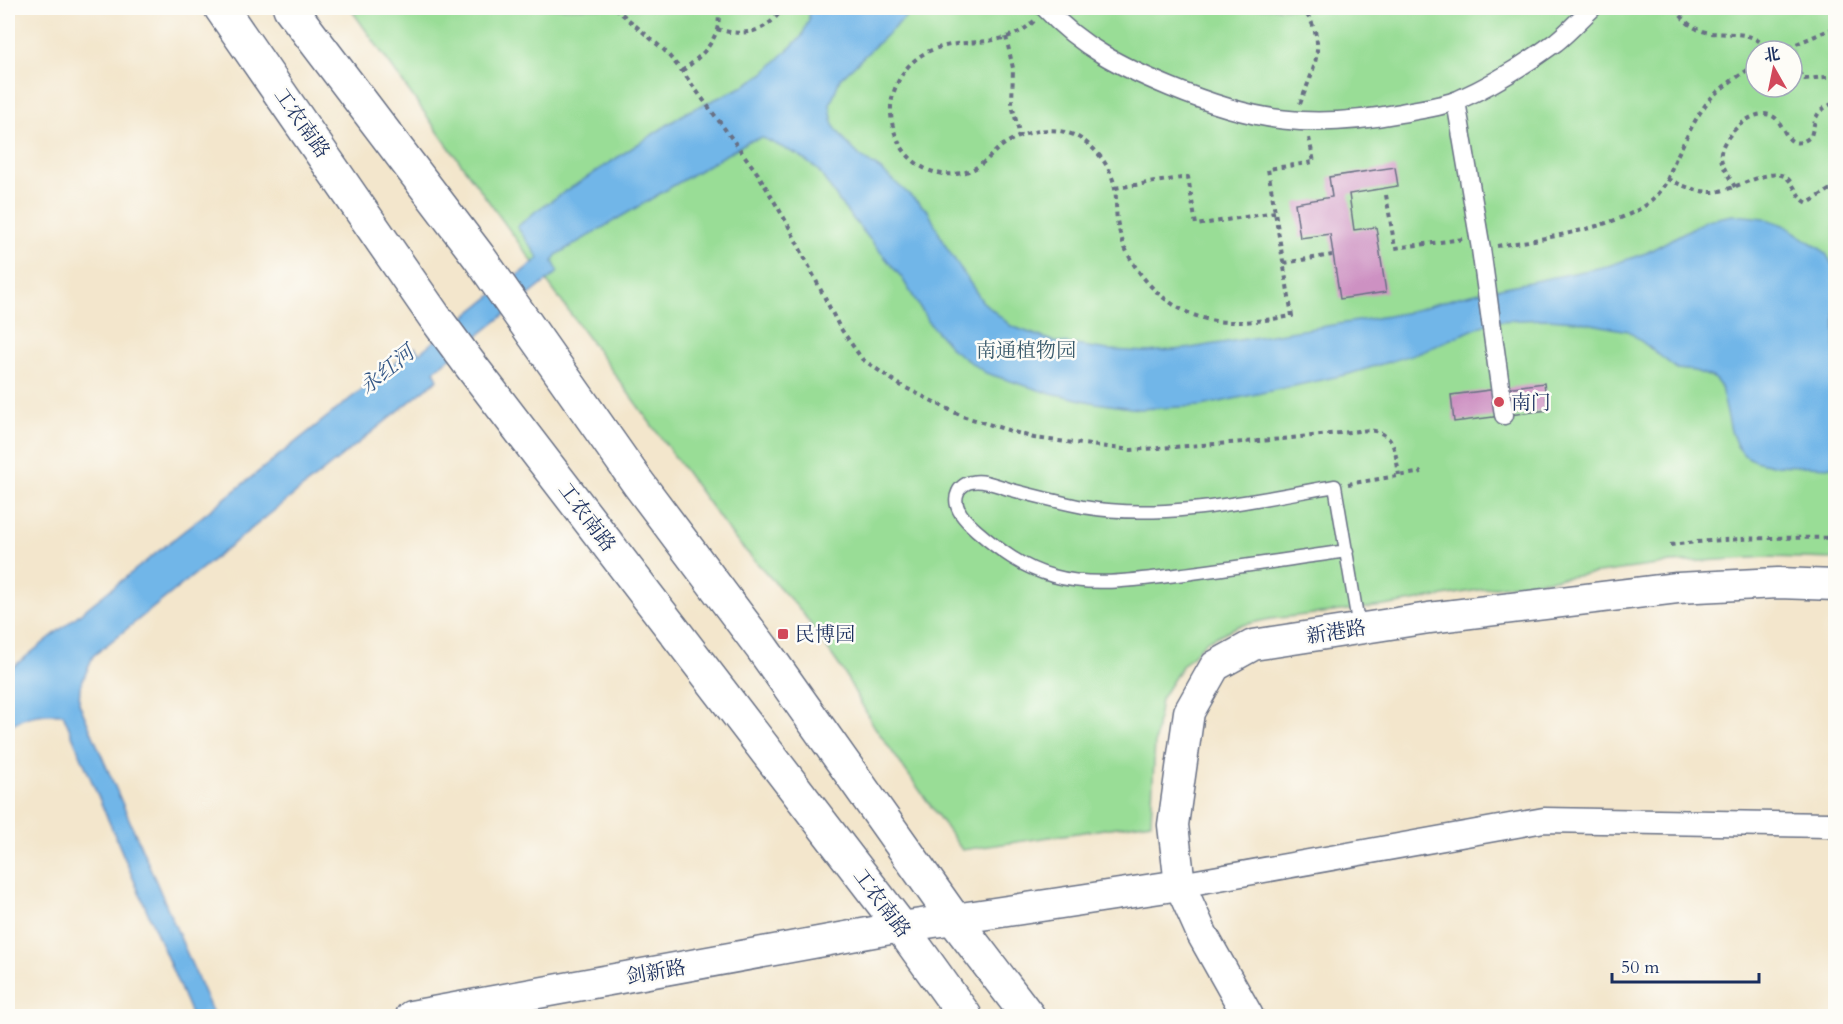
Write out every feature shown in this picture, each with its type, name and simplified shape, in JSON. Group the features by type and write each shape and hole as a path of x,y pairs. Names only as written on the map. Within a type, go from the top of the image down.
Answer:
{"main road":[{"name":"工农南路","path":"221,8 434,316 901,927 965,1017"},
{"path":"290,8 479,257 638,483 762,648 954,919 1028,1017"}],"street":[{"path":"1042,10 1111,61 1201,100 1247,114 1302,122 1337,122 1370,119 1456,101 1494,82 1557,41 1592,8"},
{"path":"1456,101 1480,243 1504,415"},
{"name":"新港路","path":"1248,1017 1202,934 1180,885 1173,825 1189,711 1215,666 1253,645 1429,618 1677,588 1778,583 1836,585"},
{"path":"1180,885 1544,820 1836,826"},
{"name":"剑新路","path":"411,1017 901,927 1180,885"}],"lane":[{"path":"1347,551 1142,579 1108,581 1055,577 1028,568 1004,553 962,517 957,504 957,493 963,486 972,482 987,483 1068,504 1094,509 1127,511 1176,510 1335,486 1359,628"}],"path":[{"path":"615,8 664,50 682,71 745,155 788,223 839,326 862,359 900,385 962,416 1034,438 1131,450 1272,440 1369,430 1381,431 1389,437 1395,452 1398,475"},
{"path":"682,71 702,56 717,29 720,19 718,8"},
{"path":"717,29 735,34 754,31 771,21 783,8"},
{"path":"1042,10 1028,26 1006,37 990,41 948,44 930,50 914,60 902,74 891,105 892,123 898,144 910,159 920,166 945,174 969,171 1009,141 1037,131 1053,130 1078,138 1095,150 1104,162 1115,188 1117,222 1128,256 1148,283 1175,306 1214,321 1250,322 1292,316 1268,169 1314,162 1302,122 1300,102 1317,60 1311,18 1302,8"},
{"path":"1676,8 1688,24 1702,32 1745,34 1756,39"},
{"path":"1804,41 1836,27"},
{"path":"1006,37 1013,68 1012,105 1020,136"},
{"path":"1386,195 1395,248 1556,237 1615,219 1639,208 1659,195 1683,145 1711,99 1744,73"},
{"path":"1804,78 1836,76"},
{"path":"1735,187 1722,162 1721,153 1730,133 1737,125 1758,116 1769,115 1775,117 1790,140 1798,143 1811,136 1814,118 1819,111 1836,102"},
{"path":"1667,179 1691,189 1711,192 1735,187 1773,174 1784,176 1802,200 1808,203 1829,190 1836,189"},
{"path":"1115,188 1188,177 1196,225 1275,212"},
{"path":"1284,263 1332,255"},
{"path":"1335,486 1422,472"},
{"path":"1670,545 1755,537 1836,538"}],"green space":[{"name":"南通植物园","path":"350,8 1835,8 1835,559 1767,557 1671,563 1496,587 1384,606 1270,619 1238,626 1207,641 1182,666 1161,699 1155,741 1151,822 962,850 874,726 843,671 802,612 734,538"}],"water":[{"name":"永红河","path":"808,8 915,8 840,79 830,105 833,125 861,157 880,169 928,211 945,245 982,301 1011,326 1055,342 1108,350 1147,352 1185,349 1409,312 1462,296 1608,266 1646,253 1707,220 1733,215 1764,218 1784,225 1825,252 1835,269 1835,467 1772,465 1755,461 1744,455 1737,446 1731,431 1721,387 1714,378 1695,371 1677,369 1628,331 1576,321 1548,319 1493,321 1421,352 1349,374 1201,406 1138,409 1096,403 1042,391 986,373 953,350 930,324 902,278 844,208 818,170 798,155 763,138 749,141 556,255 553,261 558,272 434,371 438,379 93,656 80,687 79,703 214,1016 192,1016 63,714 34,716 8,727 8,671 415,347 419,353 539,258 517,227 537,210 687,112 742,87 764,73 802,36 809,19"}],"building":[{"path":"1395,167 1398,186 1349,194 1354,230 1376,227 1386,292 1340,299 1330,234 1300,238 1295,203 1332,197 1329,177"},
{"name":"南门","path":"1544,383 1548,410 1454,422 1451,395"}],"place":[{"name":"南门","path":"1499,402"},
{"name":"民博园","path":"783,634"}]}
